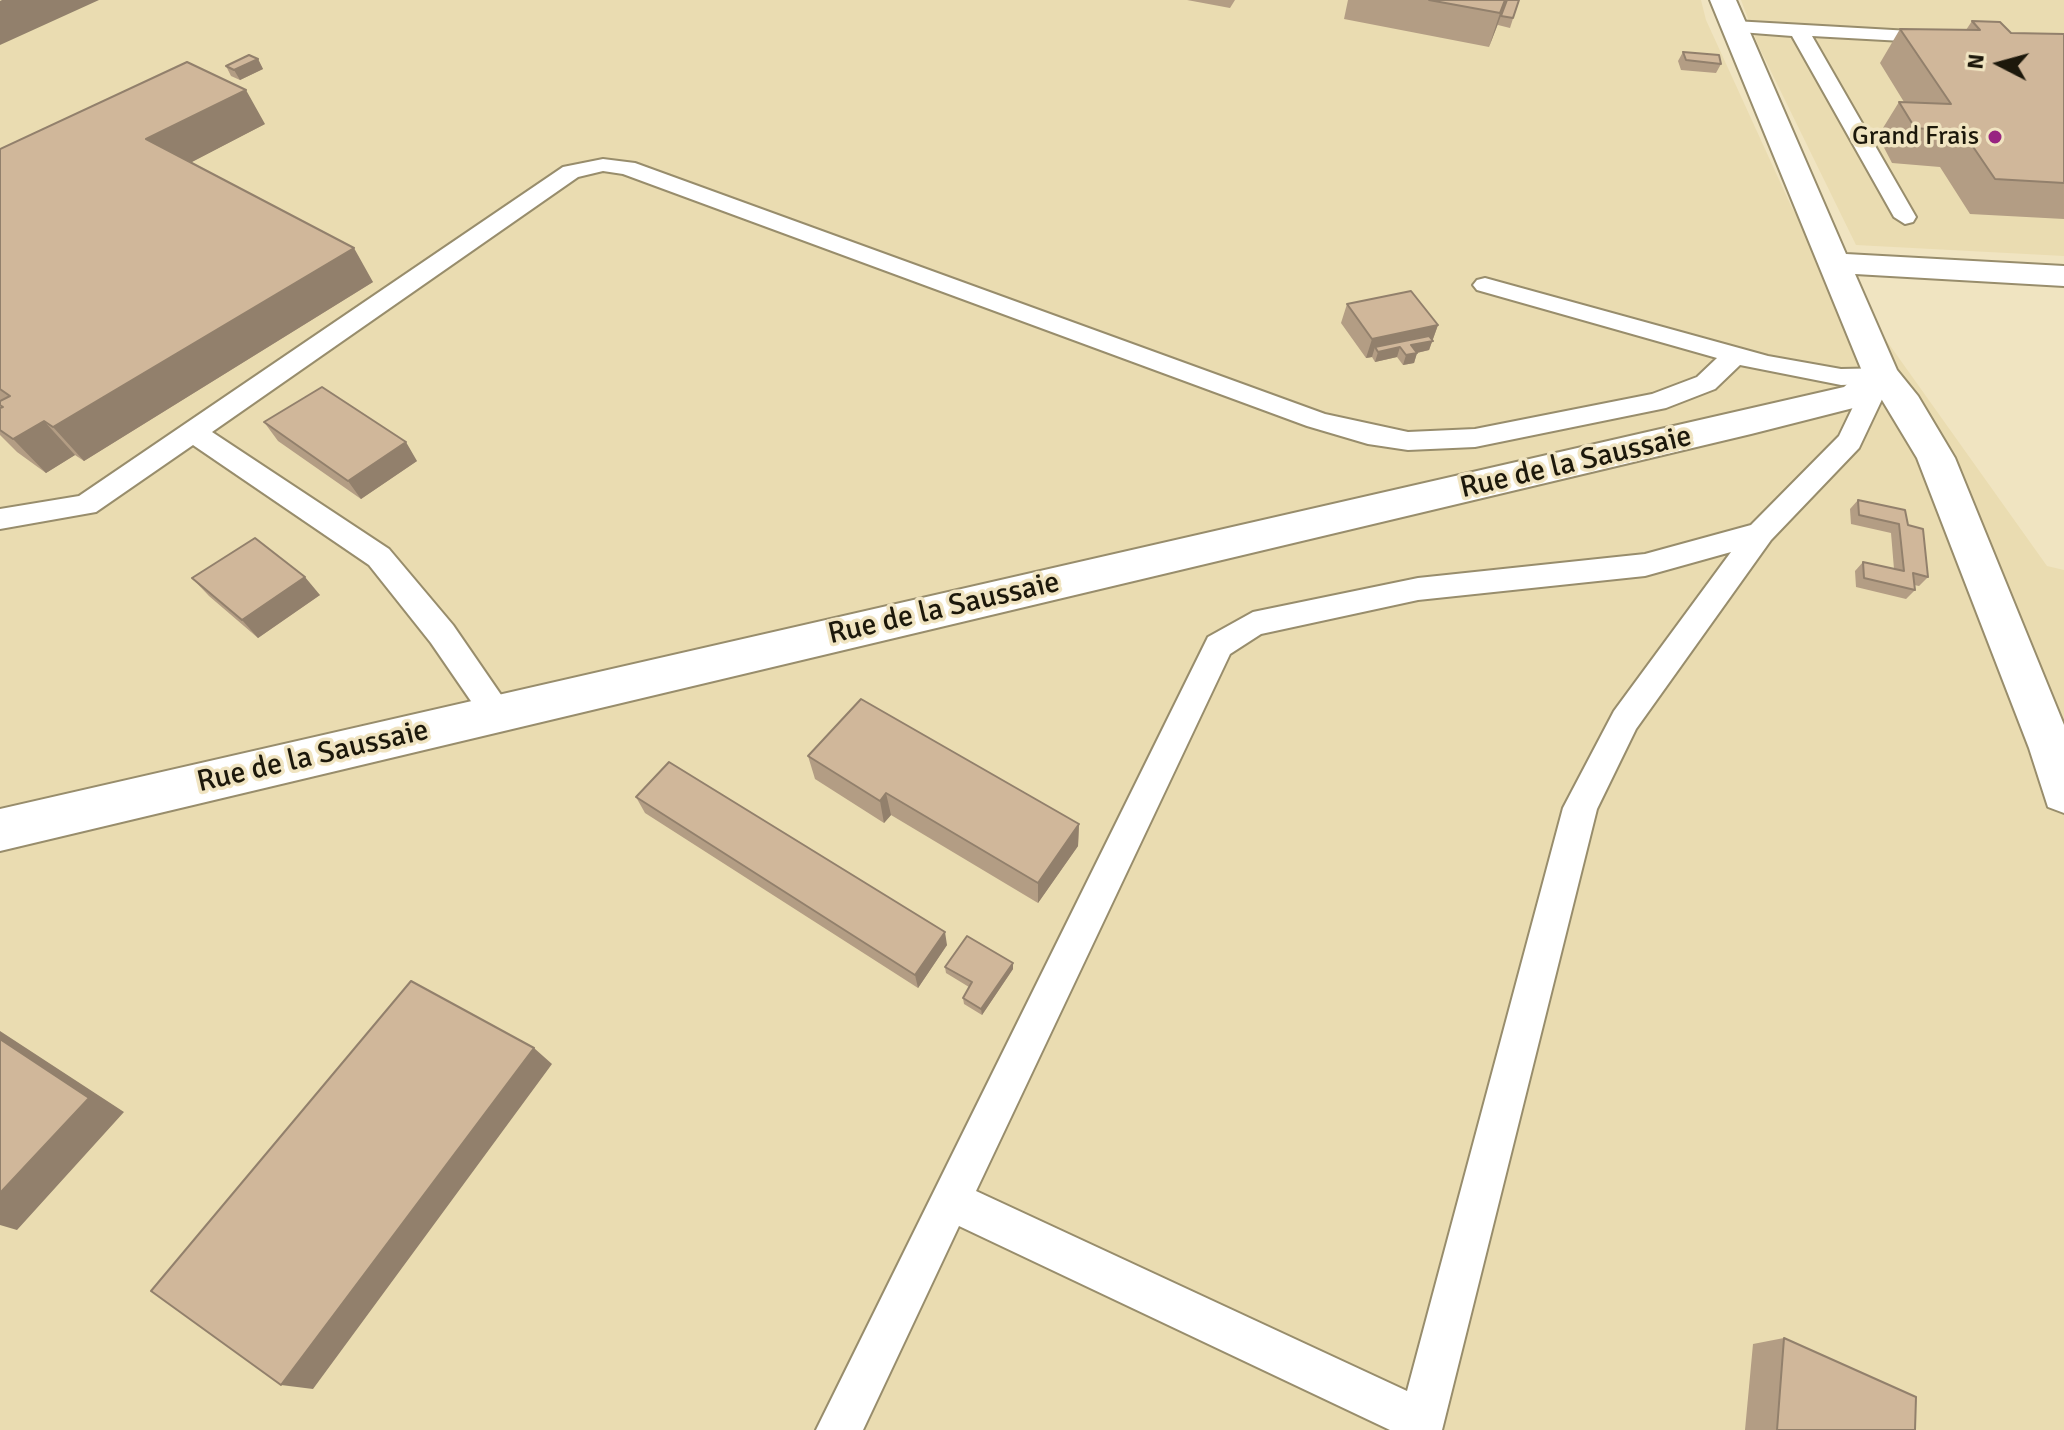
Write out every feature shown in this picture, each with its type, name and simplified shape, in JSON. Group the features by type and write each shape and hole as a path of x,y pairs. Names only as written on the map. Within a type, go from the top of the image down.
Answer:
{"street":[{"path":"1729,14 1881,374 1905,405 1936,458 2051,748 2064,793"},
{"path":"1834,263 2064,276"},
{"name":"Rue de la Saussaie","path":"0,830 1751,422 1856,396 1881,374"}],"lane":[{"path":"1729,14 1799,31 1956,38"},
{"path":"1799,31 1905,217"},
{"path":"0,519 86,505 571,172 603,165 627,168 1316,420 1368,435 1408,441 1475,438 1657,402 1706,383 1736,354"},
{"path":"950,1200 1420,1425 1580,808 1625,720 1761,533 1850,441 1881,374 1841,377 1736,354 1485,285"},
{"path":"193,432 379,557 442,634 497,714"},
{"path":"839,1430 1219,646 1253,624 1418,589 1645,565 1761,533"}],"shaded area":[{"path":"0,0 1701,0 1706,20 1792,208 2047,566 2064,570 2064,1430 0,1430"},
{"path":"1741,0 2064,0 2064,256 1856,245 1758,45"}],"building":[{"path":"1429,0 1505,0 1500,13"},
{"path":"1507,0 1519,0 1513,18 1501,16"},
{"path":"1972,21 2000,22 2011,33 2064,34 2064,183 1995,179 1963,132 1915,128 1899,102 1951,104 1900,29 1980,30"},
{"path":"1683,52 1719,55 1721,64 1686,60"},
{"path":"249,55 258,59 234,70 226,66"},
{"path":"187,62 246,90 146,139 354,248 53,427 44,421 13,439 0,430 0,408 3,407 0,401 10,396 0,389 0,149"},
{"path":"1411,291 1438,325 1372,339 1347,304"},
{"path":"1429,336 1433,341 1411,345 1417,353 1406,355 1400,347 1378,352 1375,347"},
{"path":"322,387 406,442 348,481 264,422"},
{"path":"1858,500 1905,510 1908,525 1923,529 1928,577 1913,573 1915,590 1864,578 1863,562 1904,571 1899,524 1859,515"},
{"path":"255,538 305,577 242,620 192,578"},
{"path":"861,699 1079,824 1038,883 886,793 880,801 808,756"},
{"path":"669,762 945,932 915,975 636,797"},
{"path":"967,936 1013,963 981,1009 963,998 972,982 945,967"},
{"path":"411,981 534,1048 281,1385 151,1291"},
{"path":"0,1039 89,1098 0,1193"},
{"path":"1784,1338 1916,1397 1915,1430 1777,1430"}],"place":[{"name":"Grand Frais","path":"1995,137"}]}
